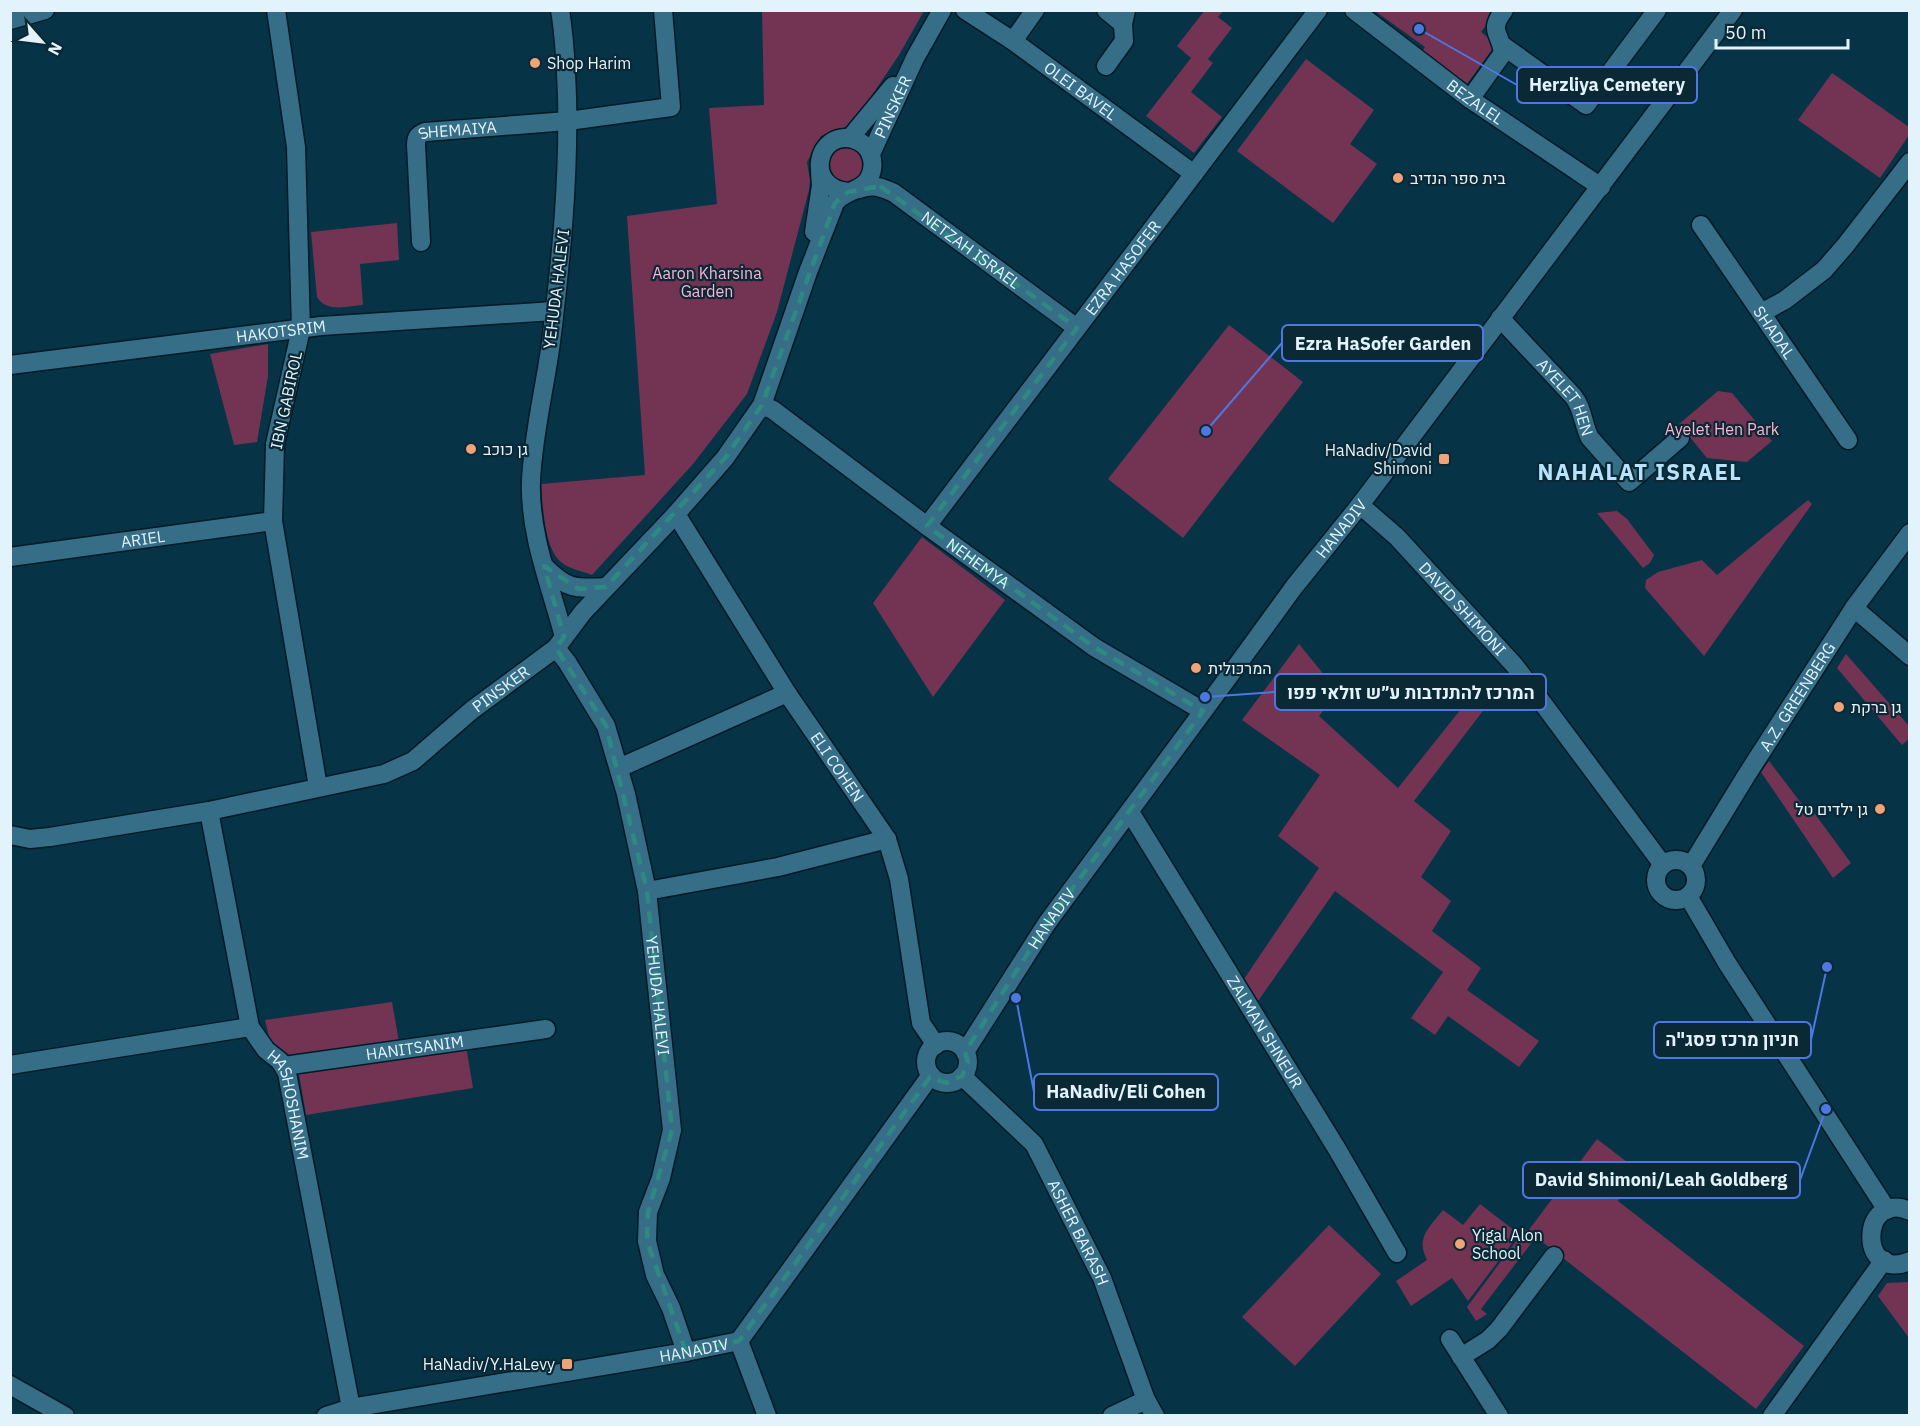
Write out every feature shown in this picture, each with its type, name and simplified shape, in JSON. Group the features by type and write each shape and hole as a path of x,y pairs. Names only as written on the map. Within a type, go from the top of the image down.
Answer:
{"street":[{"path":"10,20 45,10"},
{"name":"IBN GABIROL","path":"276,10 296,147 301,329 275,444 273,521 318,787"},
{"name":"YEHUDA HALEVI","path":"560,10 565,37 567,121 565,217 531,482 536,534 560,642 567,662 606,726 619,768 647,891 672,1130 661,1178 648,1212 647,1241 656,1275 671,1308 686,1352"},
{"path":"567,121 671,107 663,10"},
{"name":"PINSKER","path":"871,154 915,58 942,10"},
{"name":"OLEI BAVEL","path":"965,10 1013,40 1194,174"},
{"path":"1013,40 1035,10"},
{"path":"1106,10 1124,17 1124,41 1106,66"},
{"name":"EZRA HASOFER","path":"927,526 1318,10"},
{"name":"BEZALEL","path":"1354,10 1470,99 1601,187"},
{"path":"1470,99 1503,53 1495,30 1496,22 1504,10"},
{"path":"1502,45 1586,105 1657,10"},
{"name":"HANADIV","path":"965,1052 1047,923 1294,587 1360,506 1733,12"},
{"name":"PINSKER","path":"850,138 915,58"},
{"name":"SHEMAIYA","path":"421,242 416,145 419,135 425,132 567,121"},
{"path":"841,138 850,138 866,146 871,154 873,170 870,178 853,190 831,188 820,173 821,155 826,147 841,138"},
{"path":"1761,313 1785,300 1824,270 1910,162"},
{"name":"PINSKER","path":"808,273 821,184 820,173"},
{"name":"NETZAH ISRAEL","path":"853,190 870,185 880,186 894,193 1077,328"},
{"name":"PINSKER","path":"10,835 30,839 209,811 384,774 412,761 472,710 560,642 606,587 676,514 725,458 762,405 829,214 840,196 853,190"},
{"name":"SHADAL","path":"1701,225 1848,440"},
{"name":"HAKOTSRIM","path":"10,365 321,326 554,311"},
{"name":"AYELET HEN","path":"1500,318 1574,396 1590,438 1629,482 1680,438"},
{"name":"NEHEMYA","path":"762,405 773,410 927,526 1094,647 1203,711"},
{"name":"DAVID SHIMONI","path":"1360,506 1397,537 1515,666 1663,865"},
{"name":"ELI COHEN","path":"676,514 787,693 887,839 899,879 921,1023 936,1045"},
{"name":"ARIEL","path":"10,557 273,521"},
{"name":"A.Z. GREENBERG","path":"1691,866 1854,608 1910,533"},
{"path":"544,566 567,585 579,589 606,587"},
{"path":"1854,608 1910,656"},
{"path":"619,768 787,693"},
{"name":"HASHOSHANIM","path":"209,811 250,1027 286,1074 351,1408"},
{"name":"ZALMAN SHNEUR","path":"1130,812 1337,1149 1397,1253"},
{"path":"10,843 30,839"},
{"path":"647,891 778,867 887,839"},
{"path":"1670,860 1676,860 1687,862 1691,866 1696,882 1689,896 1676,900 1670,899 1660,891 1656,879 1663,865 1670,860"},
{"path":"1689,896 1727,963 1887,1210"},
{"path":"10,1065 250,1027"},
{"name":"HANITSANIM","path":"286,1074 546,1029"},
{"path":"952,1042 962,1047 965,1052 968,1062 962,1076 957,1080 940,1082 931,1075 926,1065 928,1053 936,1045 952,1042"},
{"name":"HANADIV","path":"326,1416 351,1408 686,1352 739,1341 931,1075"},
{"name":"ASHER BARASH","path":"962,1076 1034,1144 1102,1278 1150,1408"},
{"path":"1910,1211 1896,1208 1887,1210 1873,1222 1870,1231 1873,1249 1884,1260 1894,1264 1910,1261"},
{"path":"1461,1357 1488,1340 1499,1329 1554,1256"},
{"path":"1772,1416 1884,1260"},
{"path":"1449,1339 1499,1416"},
{"path":"739,1341 767,1416"},
{"path":"10,1384 65,1416"},
{"path":"1112,1416 1150,1408"}],"highlighted area":[{"path":"880,186 1077,328 927,526 1094,647 1203,711 1047,923 965,1052 968,1062 962,1076 946,1083 930,1077 739,1341 686,1352 647,1241 648,1212 672,1130 647,891 606,726 556,648 564,637 544,566 579,589 606,587 725,458 762,405 835,203 848,192"}],"green space":[{"path":"1205,10 1223,11 1218,17 1232,28 1208,59 1213,63 1191,92 1222,117 1194,153 1146,116 1191,58 1177,46"},
{"name":"Aaron Kharsina Garden","path":"762,11 924,11 899,55 852,125 821,136 807,162 809,190 777,312 747,394 693,464 592,575 568,566 555,556 545,526 541,484 645,475 627,216 717,204 709,108 764,105"},
{"path":"1375,11 1497,11 1481,32 1496,44 1464,88 1420,55 1425,47"},
{"path":"1306,59 1374,110 1350,144 1377,164 1333,223 1237,151"},
{"path":"1832,73 1909,127 1909,135 1880,178 1798,120"},
{"path":"846,143 864,153 866,174 850,186 831,180 827,166 830,154"},
{"path":"397,223 399,260 360,264 363,305 332,307 321,302 317,297 311,232"},
{"path":"1229,325 1303,382 1183,538 1108,479"},
{"path":"268,344 268,376 257,442 234,445 210,354"},
{"name":"Ayelet Hen Park","path":"1718,391 1732,393 1772,441 1747,462 1707,458 1679,424"},
{"path":"1808,500 1812,504 1704,656 1645,588 1646,580 1658,572 1702,560 1717,575"},
{"path":"1617,511 1627,519 1654,555 1650,563 1643,568 1597,513"},
{"path":"922,537 1005,600 933,697 873,603"},
{"path":"1299,644 1338,692 1319,716 1398,788 1489,674 1502,686 1414,801 1451,831 1421,877 1451,901 1432,931 1481,968 1467,990 1539,1041 1519,1067 1448,1016 1435,1035 1411,1018 1443,972 1335,891 1256,1004 1242,982 1319,868 1278,836 1320,775 1242,720"},
{"path":"1846,654 1909,726 1909,739 1902,745 1837,668"},
{"path":"1769,761 1811,816 1815,814 1851,863 1833,878 1761,772"},
{"path":"392,1002 399,1042 290,1056 271,1045 265,1020"},
{"path":"466,1046 473,1088 306,1115 299,1074"},
{"path":"1597,1139 1640,1172 1618,1201 1804,1346 1756,1409 1536,1237 1481,1309 1487,1314 1476,1321 1467,1307 1525,1229 1528,1231"},
{"path":"1480,1204 1519,1234 1468,1301 1452,1278 1411,1306 1396,1281 1427,1260 1423,1239 1429,1227 1443,1210 1463,1225"},
{"path":"1329,1225 1381,1274 1295,1366 1242,1317"},
{"path":"1910,1282 1909,1338 1878,1296 1887,1283"}],"place":[{"name":"Herzliya Cemetery","path":"1419,29"},
{"name":"Shop Harim","path":"535,63"},
{"name":"בית ספר הנדיב","path":"1398,178"},
{"name":"Ezra HaSofer Garden","path":"1206,431"},
{"name":"גן כוכב","path":"471,449"},
{"name":"HaNadiv/David Shimoni","path":"1444,459"},
{"name":"המרכולית","path":"1196,668"},
{"name":"המרכז להתנדבות ע״ש זולאי פפו","path":"1205,697"},
{"name":"גן ברקת","path":"1839,707"},
{"name":"גן ילדים טל","path":"1880,809"},
{"name":"חניון מרכז פסג\"ה","path":"1827,967"},
{"name":"HaNadiv/Eli Cohen","path":"1016,998"},
{"name":"David Shimoni/Leah Goldberg","path":"1826,1109"},
{"name":"Yigal Alon School","path":"1460,1244"},
{"name":"HaNadiv/Y.HaLevy","path":"567,1364"}],"district":[{"name":"NAHALAT ISRAEL","path":"1640,472"}]}
